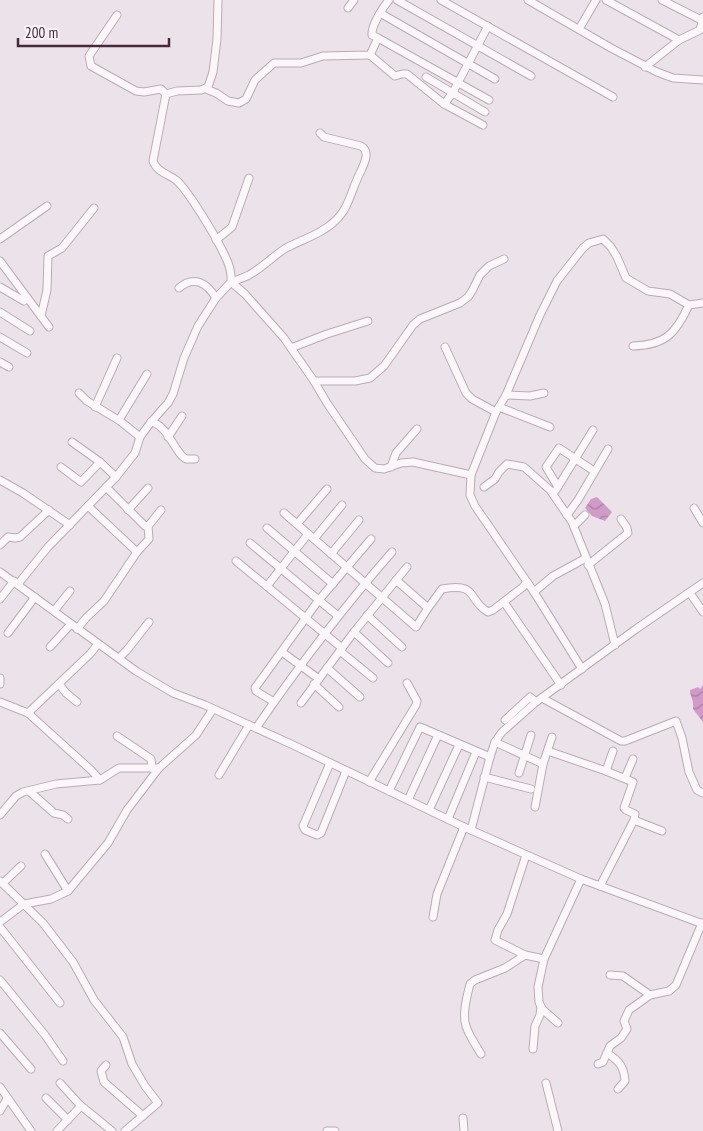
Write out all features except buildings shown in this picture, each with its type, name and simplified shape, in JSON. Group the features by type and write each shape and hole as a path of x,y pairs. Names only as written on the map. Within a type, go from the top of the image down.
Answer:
{"street":[{"path":"206,89 213,72 217,39 218,0"},
{"path":"348,8 354,0"},
{"path":"389,0 381,9 371,32 372,35 488,100"},
{"path":"397,0 531,76"},
{"path":"441,0 613,96"},
{"path":"528,0 645,67 666,76 703,80"},
{"path":"579,29 596,0"},
{"path":"606,0 680,40"},
{"path":"621,8 625,0"},
{"path":"662,0 703,21"},
{"path":"380,13 496,79"},
{"path":"117,15 89,56 91,66 136,91 144,92 161,89 166,94"},
{"path":"645,67 680,40 700,30 703,16"},
{"path":"444,104 452,94 488,26"},
{"path":"370,54 378,38"},
{"path":"166,94 206,89 228,101 239,103 246,99 255,80 274,63 303,62 323,56 370,54 395,76 406,74 444,104 483,125"},
{"path":"426,77 485,112"},
{"path":"166,94 153,161 158,169 177,181 216,240 229,266 231,282 272,322 366,459 374,468 384,469 400,463 413,462 470,475"},
{"path":"0,598 116,477 135,453 140,437 168,403 173,394 190,341 216,298 231,282 250,274 284,249 321,232 337,220 345,208 367,155 365,149 361,146 342,143 324,137 320,132"},
{"path":"216,240 232,227 249,178"},
{"path":"0,239 47,206"},
{"path":"41,316 46,290 48,256 62,248 94,208"},
{"path":"582,669 534,592 471,499 470,475 497,410 506,395 556,281 589,243 600,239 605,241 617,257 620,268 626,278 648,291 670,294 689,305 703,303"},
{"path":"314,381 355,381 370,378 384,366 408,331 420,319 460,303 468,297 480,275 489,266 504,259"},
{"path":"1,266 49,327"},
{"path":"179,288 188,282 202,282 211,289 216,298"},
{"path":"0,287 24,301"},
{"path":"633,346 654,344 672,334 679,326 689,305"},
{"path":"0,312 30,331"},
{"path":"291,348 368,320"},
{"path":"0,337 27,353"},
{"path":"445,347 466,393 472,399 497,410 550,427"},
{"path":"95,407 117,358"},
{"path":"0,362 8,367"},
{"path":"118,420 147,374"},
{"path":"79,393 95,407 118,420 140,437"},
{"path":"506,395 530,396 544,393"},
{"path":"168,437 182,416"},
{"path":"151,422 156,423 161,428 182,456 186,459 195,459"},
{"path":"390,467 396,454 417,429"},
{"path":"554,495 593,430"},
{"path":"72,442 100,462 116,477"},
{"path":"558,487 546,467 559,448 594,470"},
{"path":"567,514 578,500 608,449"},
{"path":"61,467 81,482 100,462"},
{"path":"484,487 495,479 499,472 508,464 518,464 524,467 554,495 574,526 605,604 615,645"},
{"path":"0,480 49,510 70,526"},
{"path":"106,487 145,526 148,526"},
{"path":"128,510 148,488"},
{"path":"297,524 327,489"},
{"path":"267,586 293,551 342,505"},
{"path":"88,506 137,552"},
{"path":"694,508 703,523"},
{"path":"0,545 8,536 20,537 49,510"},
{"path":"50,647 104,601 137,552 149,539 148,526 162,510"},
{"path":"284,513 416,627 442,590 456,587 465,589 473,594 486,612 493,610 504,602 527,582"},
{"path":"574,526 585,515"},
{"path":"534,592 553,576 587,561 628,534 621,518"},
{"path":"331,554 358,520"},
{"path":"267,528 333,584"},
{"path":"274,702 256,691 255,688 318,601 371,539"},
{"path":"250,543 338,616"},
{"path":"219,775 252,727 274,702 324,634 392,552"},
{"path":"236,561 324,634 373,678"},
{"path":"301,704 316,681 367,615 407,567"},
{"path":"0,572 98,644 172,693 214,709 464,827 581,879 703,924 676,985 669,991 650,995 628,1010 624,1020 627,1029 621,1038 610,1046 603,1062 598,1064"},
{"path":"396,580 428,608"},
{"path":"471,830 490,757 502,732 539,700 703,583"},
{"path":"54,612 70,591"},
{"path":"690,592 703,612"},
{"path":"8,633 35,597"},
{"path":"504,602 561,685"},
{"path":"367,615 402,646"},
{"path":"119,658 150,622"},
{"path":"354,632 388,663"},
{"path":"28,713 90,654 98,644"},
{"path":"282,652 300,665 339,707"},
{"path":"327,668 360,697"},
{"path":"0,678 0,684"},
{"path":"369,782 416,706 417,701 407,683"},
{"path":"59,684 77,702"},
{"path":"505,720 530,697 621,741 676,721 682,738 689,772 697,790 703,793"},
{"path":"0,702 28,713 100,780"},
{"path":"0,922 24,904 51,899 68,891 108,843 126,810 156,768 196,735 214,709"},
{"path":"389,791 419,728 422,727 459,745 490,757"},
{"path":"408,800 438,735"},
{"path":"519,773 531,735"},
{"path":"117,736 152,759 156,768"},
{"path":"535,807 543,764 552,737"},
{"path":"496,742 543,764"},
{"path":"429,810 459,745"},
{"path":"606,771 613,750"},
{"path":"548,751 633,781 624,808 635,814 634,820 600,886"},
{"path":"448,819 476,752"},
{"path":"625,778 633,759"},
{"path":"330,763 303,826 305,830 318,835 321,834 346,771"},
{"path":"0,815 16,796 29,791 72,781 100,780 119,768 156,768"},
{"path":"484,776 531,789"},
{"path":"29,791 54,813 63,815 68,819"},
{"path":"634,820 662,831"},
{"path":"433,917 437,894 464,827"},
{"path":"45,854 68,891"},
{"path":"526,855 507,914 498,930 496,940 525,955 544,959"},
{"path":"21,866 1,882 43,923 73,962 94,1000 125,1041 132,1064 158,1103 125,1131"},
{"path":"558,1023 541,1007 538,987 544,959 581,879"},
{"path":"0,926 60,1004"},
{"path":"481,1054 465,1022 470,984 475,980 505,968 525,955"},
{"path":"610,975 623,976 650,995"},
{"path":"0,980 46,1035 63,1061"},
{"path":"533,1049 535,1026 541,1007"},
{"path":"0,1033 31,1069"},
{"path":"607,1053 618,1060 625,1071 625,1081 618,1089"},
{"path":"106,1065 101,1071 104,1082 143,1116"},
{"path":"60,1083 80,1104 112,1131"},
{"path":"546,1083 558,1131"},
{"path":"0,1087 31,1131"},
{"path":"46,1098 68,1120"},
{"path":"0,1111 7,1099"},
{"path":"56,1131 80,1107 80,1104"},
{"path":"463,1118 464,1131"},
{"path":"327,1131 335,1131"}],"water":[{"path":"597,497 612,512 605,521 592,516 585,508 591,499"},
{"path":"703,685 703,722 693,709 690,690 698,687 700,689"}]}
